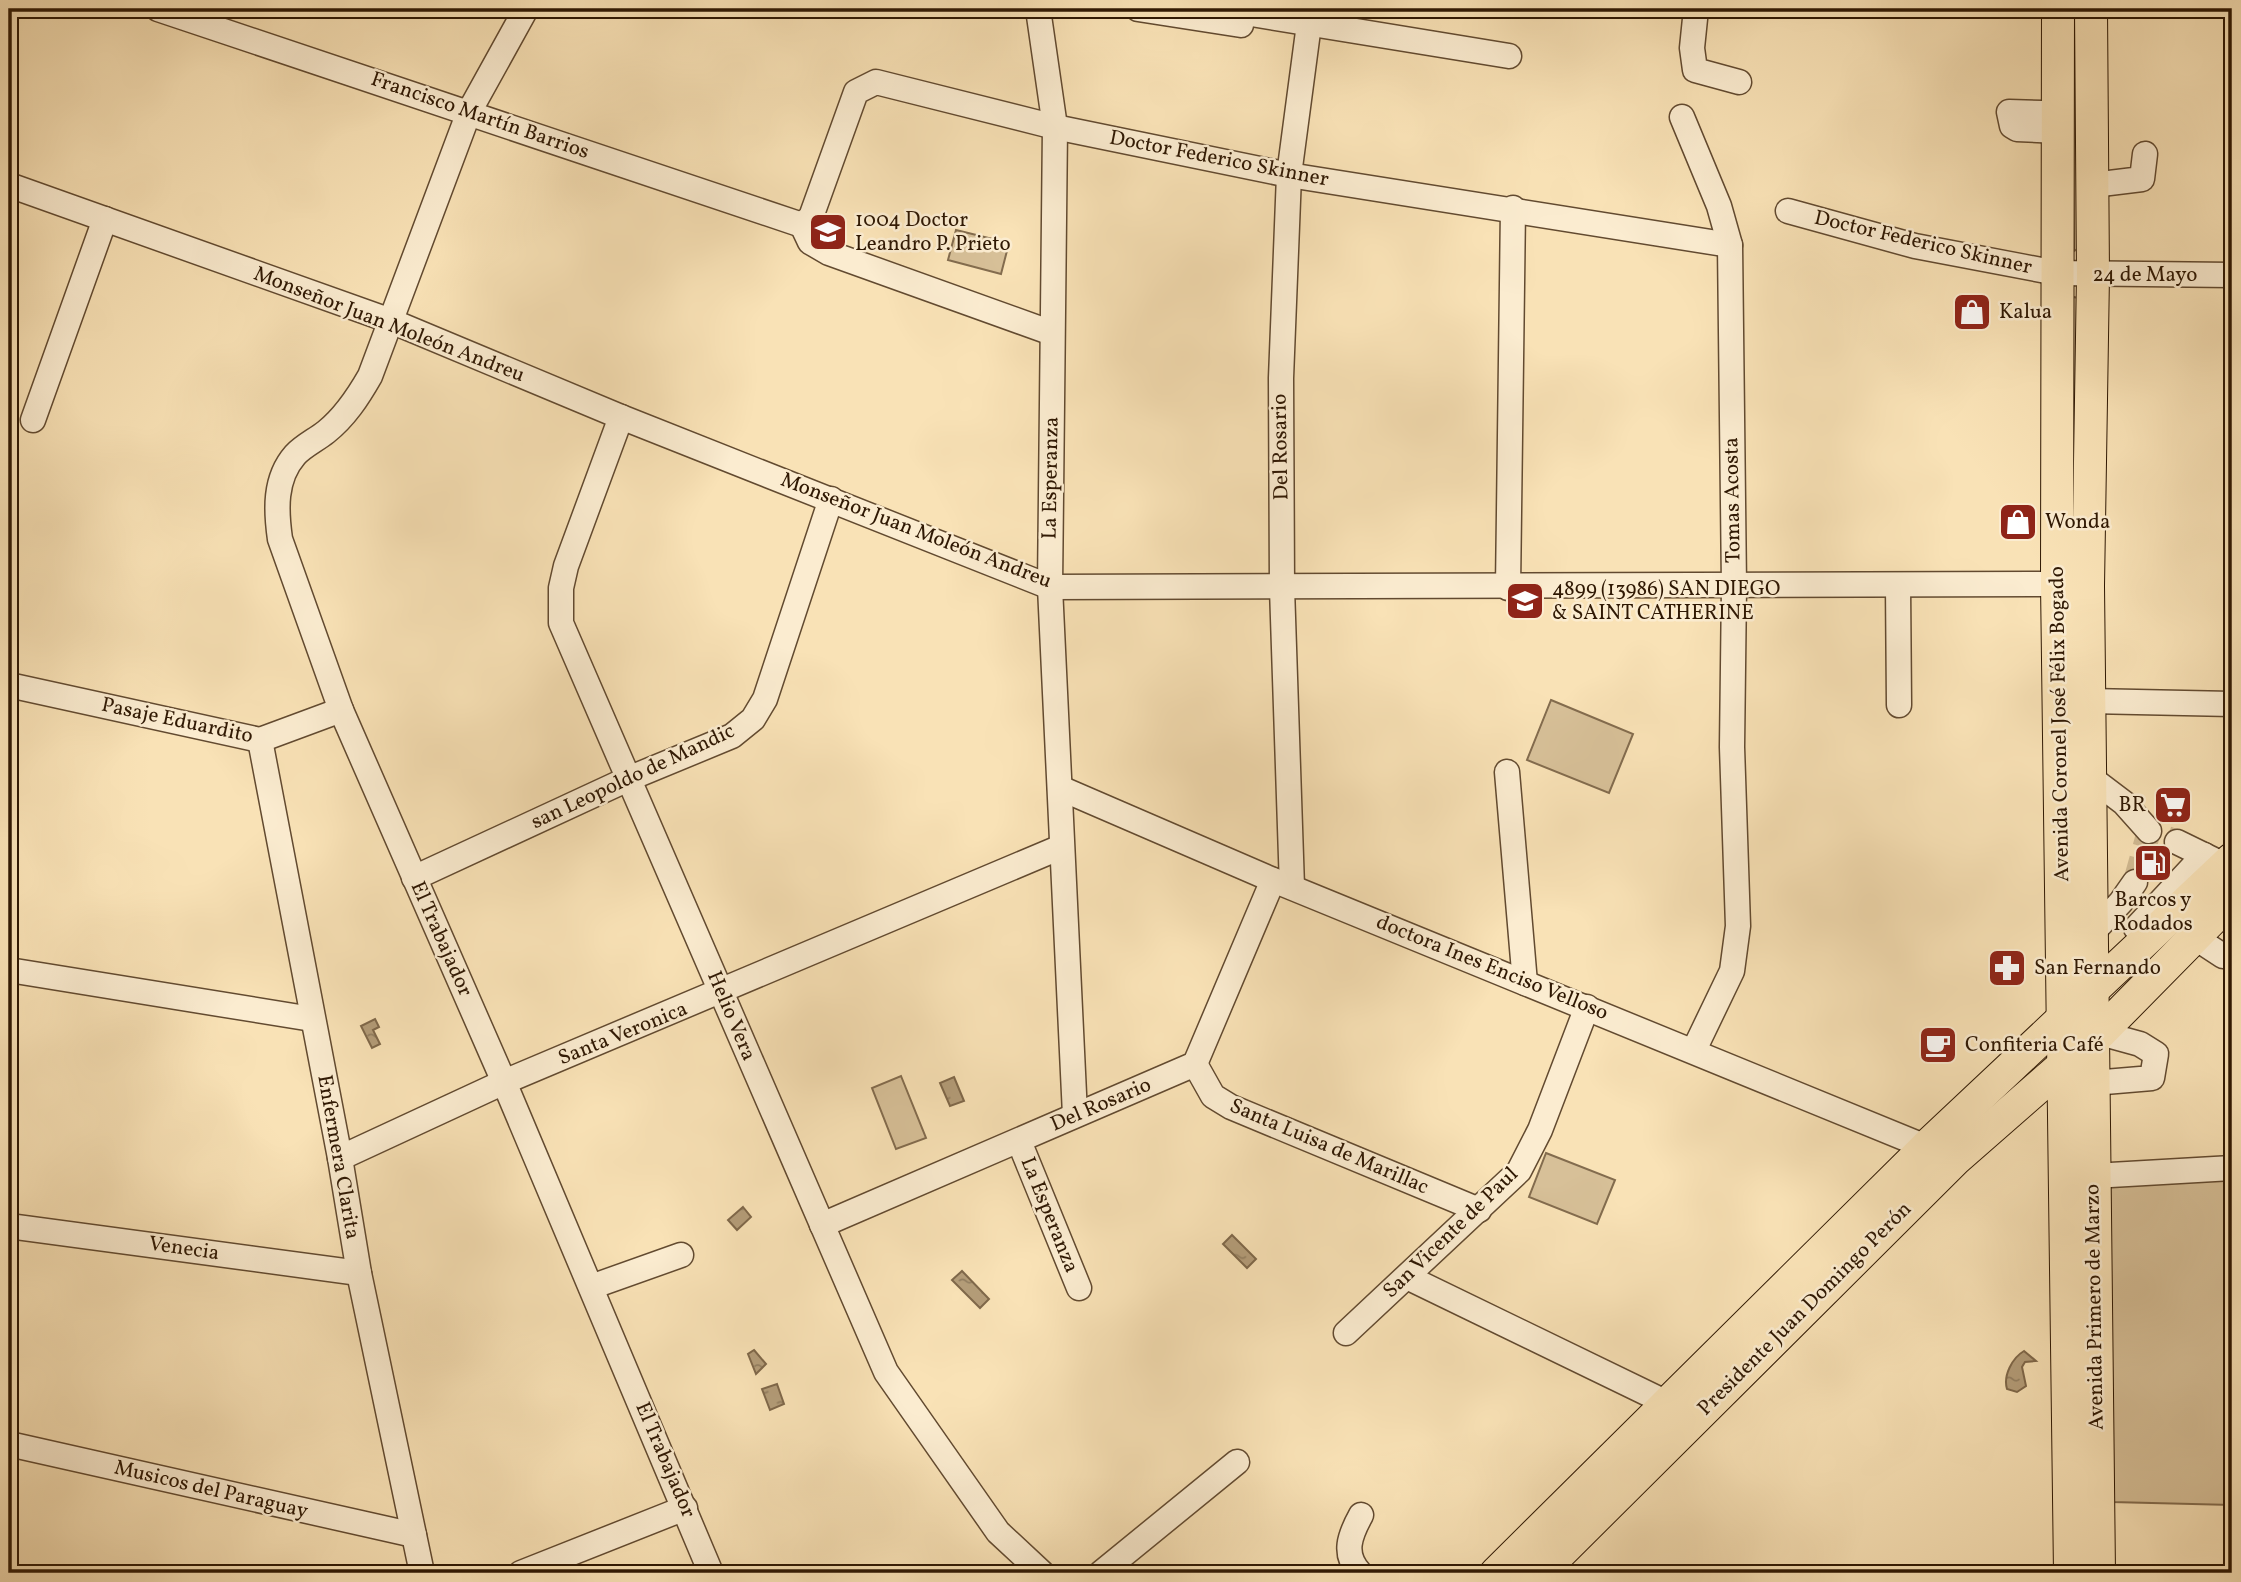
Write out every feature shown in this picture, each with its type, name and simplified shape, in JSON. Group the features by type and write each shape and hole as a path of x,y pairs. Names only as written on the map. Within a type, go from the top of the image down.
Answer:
{"main road":[{"name":"Avenida Coronel José Félix Bogado","path":"2058,9 2050,122 2072,585 2077,1006 2083,1046"},
{"name":"Avenida Coronel José Félix Bogado","path":"2077,1006 2093,932 2089,701 2072,585 2093,275 2091,9"},
{"name":"Presidente Juan Domingo Perón","path":"1496,1573 1926,1147 2077,1006 2141,935 2221,860"},
{"name":"Presidente Juan Domingo Perón","path":"1540,1573 1956,1159 2083,1046 2232,899"},
{"name":"Avenida Primero de Marzo","path":"2083,1046 2092,1083 2099,1573"},
{"name":"Avenida Primero de Marzo","path":"2070,1573 2083,1046"},
{"path":"1593,1476 1615,1499"}],"street":[{"name":"Francisco Martín Barrios","path":"158,9 802,225"},
{"name":"El Trabajador","path":"526,9 469,112 391,321 356,400 328,430 295,455 280,482 276,513 280,539 341,710 504,1082 710,1573"},
{"name":"La Esperanza","path":"1038,9 1055,127 1050,587 1075,1115"},
{"path":"1138,9 1308,23"},
{"path":"1221,9 1509,56"},
{"path":"1696,9 1692,48 1695,70 1739,82"},
{"name":"Del Rosario","path":"822,1225 1195,1065 1282,883 1281,378 1289,175 1308,23"},
{"name":"Doctor Federico Skinner","path":"802,225 811,217 856,92 876,82 1055,127 1289,175 1513,208 1730,245"},
{"name":"Tomas Acosta","path":"1682,117 1719,206 1730,245 1734,587 1732,747 1738,926 1732,971 1694,1050"},
{"path":"2093,185 2142,179 2145,155"},
{"name":"Monseñor Juan Moleón Andreu","path":"9,186 391,321 621,417 1050,587 2072,585"},
{"path":"1508,588 1513,208"},
{"name":"Doctor Federico Skinner","path":"1788,211 1915,246 2057,273"},
{"path":"33,420 105,219"},
{"path":"802,225 810,242 829,253 1052,333"},
{"name":"24 de Mayo","path":"2057,273 2232,275"},
{"name":"Helio Vera","path":"621,417 566,566 561,587 561,623 886,1372 998,1532 1042,1573"},
{"name":"san Leopoldo de Mandic","path":"414,878 628,779 732,736 753,719 765,699 831,499"},
{"path":"1898,586 1899,705"},
{"name":"Pasaje Eduardito","path":"9,685 260,740 341,710"},
{"path":"2089,701 2232,704"},
{"name":"Enfermera Clarita","path":"260,740 340,1158 359,1273 422,1573"},
{"path":"1507,772 1525,983"},
{"path":"2091,778 2124,803 2149,831"},
{"name":"doctora Ines Enciso Velloso","path":"1060,788 1282,883 1926,1147"},
{"path":"2177,842 2221,860"},
{"name":"Santa Veronica","path":"340,1158 504,1082 721,993 1061,847"},
{"path":"2093,932 2128,892 2141,935"},
{"path":"2194,937 2223,956 2232,954"},
{"path":"9,970 312,1019"},
{"name":"San Vicente de Paul","path":"1346,1332 1519,1171 1531,1152 1587,1007"},
{"path":"2083,1046 2140,1044 2156,1054 2157,1064 2152,1078 2092,1083"},
{"name":"Santa Luisa de Marillac","path":"1195,1065 1213,1096 1231,1107 1479,1210"},
{"name":"La Esperanza","path":"1019,1141 1079,1289"},
{"path":"2093,1176 2232,1168"},
{"name":"Venecia","path":"9,1226 359,1273"},
{"path":"591,1287 681,1255"},
{"path":"1407,1277 1667,1403"},
{"name":"Musicos del Paraguay","path":"9,1444 414,1535"},
{"path":"1101,1573 1237,1462"},
{"path":"522,1573 685,1508"},
{"path":"1360,1573 1352,1565 1348,1540 1361,1515"}],"shaded area":[{"path":"2070,9 2077,9 2078,249 2074,251"},
{"path":"956,230 1009,243 1001,274 948,260"},
{"path":"2074,297 2078,298 2073,567 2072,300"},
{"path":"1551,700 1633,734 1609,793 1527,760"},
{"path":"901,1076 926,1138 896,1149 872,1088"},
{"path":"1546,1153 1615,1180 1597,1224 1529,1197"},
{"path":"2232,1175 2232,1505 2112,1502 2110,1183"}],"water":[{"path":"375,1019 379,1027 373,1030 380,1044 372,1048 361,1026"},
{"path":"954,1077 964,1101 950,1106 940,1083"},
{"path":"743,1207 751,1217 737,1230 728,1220"},
{"path":"1232,1235 1256,1259 1247,1268 1223,1244"},
{"path":"962,1271 989,1299 980,1308 952,1280"},
{"path":"754,1350 766,1364 756,1374 748,1354"},
{"path":"2024,1351 2036,1361 2025,1362 2022,1367 2026,1386 2017,1392 2007,1389 2006,1379 2010,1368"},
{"path":"777,1384 784,1404 770,1410 762,1389"}],"tunnel":[{"path":"2135,882 2149,831 2177,842"}],"place":[{"name":"1004 Doctor Leandro P. Prieto","path":"828,232"},
{"name":"Kalua","path":"1972,312"},
{"name":"Wonda","path":"2018,522"},
{"name":"4899 (13986) SAN DIEGO & SAINT CATHERINE","path":"1525,601"},
{"name":"BR","path":"2173,805"},
{"name":"Barcos y Rodados","path":"2153,863"},
{"name":"San Fernando","path":"2007,968"},
{"name":"Confiteria Café","path":"1938,1045"}]}
